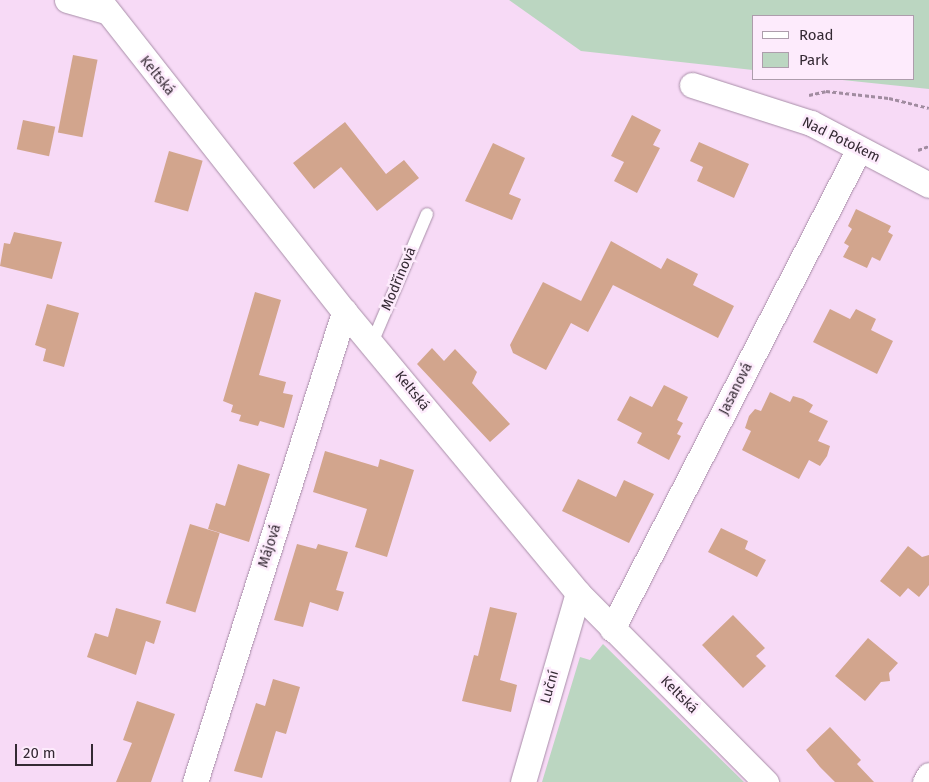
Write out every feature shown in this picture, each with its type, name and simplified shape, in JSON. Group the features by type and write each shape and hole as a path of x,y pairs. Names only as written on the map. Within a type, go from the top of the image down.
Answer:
{"street":[{"name":"Keltská","path":"67,0 102,5 344,311 578,593 612,630 766,782"},
{"name":"Nad Potokem","path":"692,85 811,123 929,185"},
{"name":"Jasanová","path":"612,630 859,149"},
{"name":"Májová","path":"195,782 344,311"},
{"name":"Luční","path":"523,782 578,593"},
{"path":"926,782 929,775"}],"lane":[{"name":"Modřínová","path":"372,343 427,214"}],"path":[{"path":"807,96 826,91 888,98 929,108"}],"green space":[{"path":"509,0 929,0 929,89 843,80 914,80 914,15 752,15 752,70 581,51"},
{"path":"603,644 744,782 542,782 580,657 590,660"}],"building":[{"path":"73,55 98,60 82,137 58,133"},
{"path":"632,115 661,130 653,145 660,148 637,193 614,181 624,162 611,156"},
{"path":"23,120 55,127 49,156 17,149"},
{"path":"345,122 386,174 404,160 419,178 377,211 341,167 314,189 293,163"},
{"path":"699,142 749,164 734,198 697,181 703,167 690,161"},
{"path":"493,143 525,158 509,194 521,199 512,220 465,201"},
{"path":"169,151 203,161 188,212 154,202"},
{"path":"856,209 891,226 888,232 893,235 880,261 872,257 867,268 843,257 849,246 844,243 852,229 848,226"},
{"path":"14,232 62,242 52,279 0,266 4,243 10,244"},
{"path":"611,241 661,269 667,258 698,274 693,285 734,306 718,338 613,285 588,332 571,323 546,370 513,353 510,345 543,282 581,301"},
{"path":"255,292 281,300 259,375 286,382 283,393 293,395 284,428 260,421 258,426 239,421 241,415 231,412 233,405 223,401"},
{"path":"47,304 79,313 64,367 43,361 46,349 35,345"},
{"path":"830,309 850,319 856,309 876,319 871,330 893,341 877,374 813,342"},
{"path":"432,348 444,361 455,349 477,372 472,383 510,424 490,442 417,364"},
{"path":"664,385 688,397 677,420 683,423 677,434 681,436 669,460 637,443 642,433 617,420 630,396 652,407"},
{"path":"770,392 790,402 793,396 803,399 813,405 809,412 828,421 818,441 830,446 827,456 820,466 809,460 799,479 742,450 751,431 745,428 749,416 755,409 761,411"},
{"path":"325,451 378,467 380,459 414,470 387,557 355,547 367,509 313,492"},
{"path":"238,464 270,474 249,542 208,529 216,503 225,506"},
{"path":"578,479 616,497 624,480 654,494 629,543 562,511"},
{"path":"190,524 220,533 195,612 166,603"},
{"path":"721,528 748,541 745,549 766,560 757,577 708,552"},
{"path":"297,544 316,549 318,544 348,552 336,590 344,592 338,611 310,602 303,627 274,620"},
{"path":"908,546 922,557 929,555 929,585 919,597 908,588 900,597 880,581"},
{"path":"490,607 517,613 500,680 517,685 511,712 462,701 474,655 478,656"},
{"path":"116,608 161,621 154,644 146,641 136,675 87,657 95,633 108,637"},
{"path":"733,615 765,648 756,656 766,666 743,688 702,645"},
{"path":"868,638 898,663 889,673 890,681 881,682 865,701 835,676"},
{"path":"273,679 300,687 286,734 276,731 262,778 234,771 256,703 265,706"},
{"path":"137,701 175,714 151,782 116,782 132,743 123,740"},
{"path":"830,727 861,760 857,764 874,782 835,782 806,750"}]}
